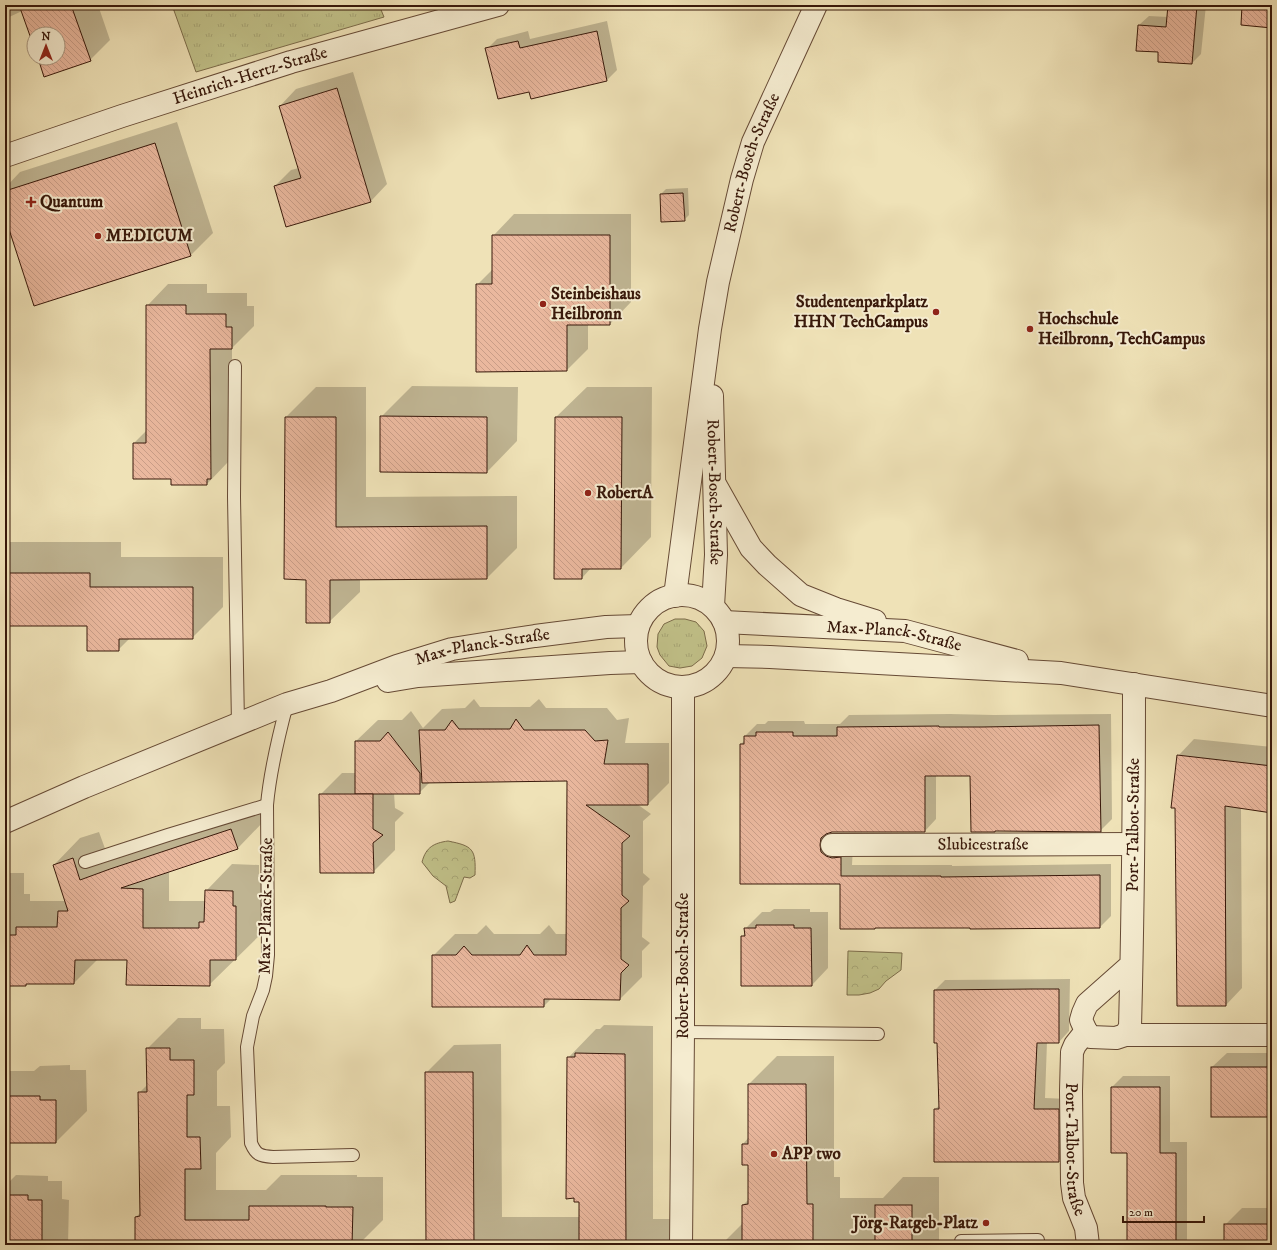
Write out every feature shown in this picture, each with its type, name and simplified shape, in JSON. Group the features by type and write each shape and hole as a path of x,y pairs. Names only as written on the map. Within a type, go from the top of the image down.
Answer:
{"street":[{"name":"Heinrich-Hertz-Straße","path":"5,156 122,116 292,62 498,5"},
{"name":"Robert-Bosch-Straße","path":"675,596 710,329 718,282 729,233 752,142 816,5"},
{"name":"Robert-Bosch-Straße","path":"710,329 719,614"},
{"path":"714,482 751,548 767,566 800,595 836,609 905,631"},
{"name":"Max-Planck-Straße","path":"675,596 688,596 701,599 719,614 728,639 726,656 720,669 710,678 697,685 683,688 670,687 658,681 648,673 636,651 636,638 638,626 644,615 652,606 663,599 675,596"},
{"name":"Max-Planck-Straße","path":"719,614 905,631 1061,673"},
{"name":"Max-Planck-Straße","path":"5,822 84,787 287,704 332,691 397,666 452,649 606,626 638,626"},
{"name":"Max-Planck-Straße","path":"726,656 778,657 1061,673 1272,706"},
{"name":"Max-Planck-Straße","path":"332,691 418,676 641,662"},
{"name":"Port-Talbot-Straße","path":"1125,1035 1130,1027 1132,965 1134,684"},
{"name":"Robert-Bosch-Straße","path":"681,1245 683,1032 683,688"},
{"name":"Slubicestraße","path":"832,844 1133,844"},
{"path":"1132,965 1087,1004 1081,1020 1090,1036 1116,1038 1125,1035 1272,1035"},
{"name":"Port-Talbot-Straße","path":"1086,1031 1075,1045 1072,1052 1071,1098 1072,1183 1074,1198 1086,1228 1088,1245"}],"lane":[{"path":"235,366 234,497 238,724"},
{"name":"Max-Planck-Straße","path":"287,704 274,753 268,785 268,955 263,990 253,1016 247,1047 251,1143 254,1151 262,1156 353,1155"},
{"path":"85,862 168,835 267,806"},
{"path":"683,1032 878,1034"},
{"path":"961,1245 961,1241 1038,1240 1038,1245"}],"green space":[{"path":"172,5 379,5 384,17 196,72"},
{"path":"675,619 685,619 696,622 704,631 707,646 702,658 692,666 680,668 669,666 660,655 657,647 658,634 664,624"},
{"path":"448,841 468,847 475,859 475,875 470,878 464,877 455,901 450,903 446,886 433,876 422,862 428,849 439,843"},
{"path":"848,951 902,953 901,970 886,981 879,989 870,993 847,995"}],"building":[{"path":"19,5 71,5 91,61 44,77 41,66 66,66 66,26 26,26"},
{"path":"1168,5 1197,5 1192,64 1158,62 1158,52 1136,51 1138,25 1166,27"},
{"path":"1242,5 1272,5 1272,28 1241,25"},
{"path":"597,31 607,81 531,99 529,92 498,99 485,48 518,41 520,48"},
{"path":"337,88 371,202 286,227 274,186 301,178 279,106"},
{"name":"MEDICUM","path":"155,143 191,256 34,306 5,217 5,191"},
{"path":"683,193 685,221 661,222 660,194"},
{"name":"Steinbeishaus Heilbronn","path":"492,235 610,235 610,325 567,325 567,371 476,372 476,284 492,284"},
{"path":"146,305 186,305 186,314 226,314 226,327 232,327 232,349 210,349 211,479 207,479 207,485 171,485 171,479 133,479 133,443 146,443"},
{"path":"380,416 487,417 487,473 380,472"},
{"path":"285,417 336,417 336,527 487,526 487,579 330,580 330,623 306,623 306,580 284,579"},
{"name":"RobertA","path":"555,417 622,417 621,569 582,569 582,579 554,579"},
{"path":"5,573 90,573 90,587 193,587 193,639 119,639 119,651 87,651 87,626 5,626"},
{"path":"516,719 524,730 585,730 595,741 608,740 604,764 648,764 648,805 586,805 630,836 622,843 622,895 629,901 621,908 621,959 629,965 621,973 620,1000 544,999 544,1007 432,1007 432,955 456,955 464,946 472,955 520,955 527,945 534,955 566,955 567,781 422,783 419,730 445,730 452,720 459,729 510,729"},
{"path":"1099,725 1101,832 971,832 970,776 925,776 925,832 832,832 821,838 820,845 821,852 826,856 832,858 841,857 841,876 941,877 1100,875 1100,928 840,929 840,884 740,884 740,744 744,744 744,736 756,736 756,732 793,732 793,736 837,736 837,727"},
{"path":"388,732 420,773 420,794 355,794 355,741 380,741"},
{"path":"1177,755 1272,766 1272,813 1225,806 1226,1006 1177,1006 1175,808 1171,808"},
{"path":"319,794 373,794 373,829 383,835 373,843 374,873 320,873"},
{"path":"231,829 238,849 121,888 143,889 143,928 199,928 199,922 204,922 205,890 233,891 233,906 236,906 236,960 210,960 210,986 126,985 127,960 75,960 74,984 26,984 26,986 5,986 5,935 16,935 16,927 57,927 58,911 68,911 53,865 73,858 80,880"},
{"path":"756,925 794,925 794,928 811,928 812,986 741,986 741,936 745,936 744,928 756,928"},
{"path":"1059,989 1059,1043 1037,1043 1034,1109 1059,1109 1059,1162 934,1162 934,1109 939,1109 937,1043 934,1043 934,990"},
{"path":"146,1048 170,1048 170,1060 194,1060 194,1095 187,1095 187,1137 200,1137 201,1169 185,1169 185,1220 249,1220 249,1206 353,1207 352,1245 135,1245 135,1217 140,1216 138,1092 147,1092"},
{"path":"575,1053 625,1054 626,1245 579,1245 579,1202 574,1202 574,1198 566,1199 567,1057 575,1057"},
{"path":"1211,1067 1272,1067 1272,1117 1211,1117"},
{"path":"425,1072 473,1072 474,1245 426,1245"},
{"name":"APP two","path":"748,1084 806,1084 807,1204 813,1204 813,1245 742,1245 742,1205 748,1204 748,1165 742,1165 742,1144 748,1144"},
{"path":"1111,1087 1160,1087 1160,1153 1176,1153 1176,1245 1127,1245 1127,1153 1111,1153"},
{"path":"8,1096 40,1096 40,1100 56,1100 56,1143 5,1143 5,1101 8,1101"},
{"path":"5,1195 28,1195 28,1200 42,1200 42,1245 5,1245"},
{"path":"875,1205 912,1205 912,1245 875,1245"},
{"path":"1224,1224 1272,1224 1272,1245 1224,1245"}],"place":[{"name":"Quantum","path":"31,202"},
{"name":"MEDICUM","path":"98,236"},
{"name":"Steinbeishaus Heilbronn","path":"543,304"},
{"name":"Studentenparkplatz HHN TechCampus","path":"936,312"},
{"name":"Hochschule Heilbronn, TechCampus","path":"1030,329"},
{"name":"RobertA","path":"588,493"},
{"name":"APP two","path":"774,1154"},
{"name":"Jörg-Ratgeb-Platz","path":"986,1223"}]}
